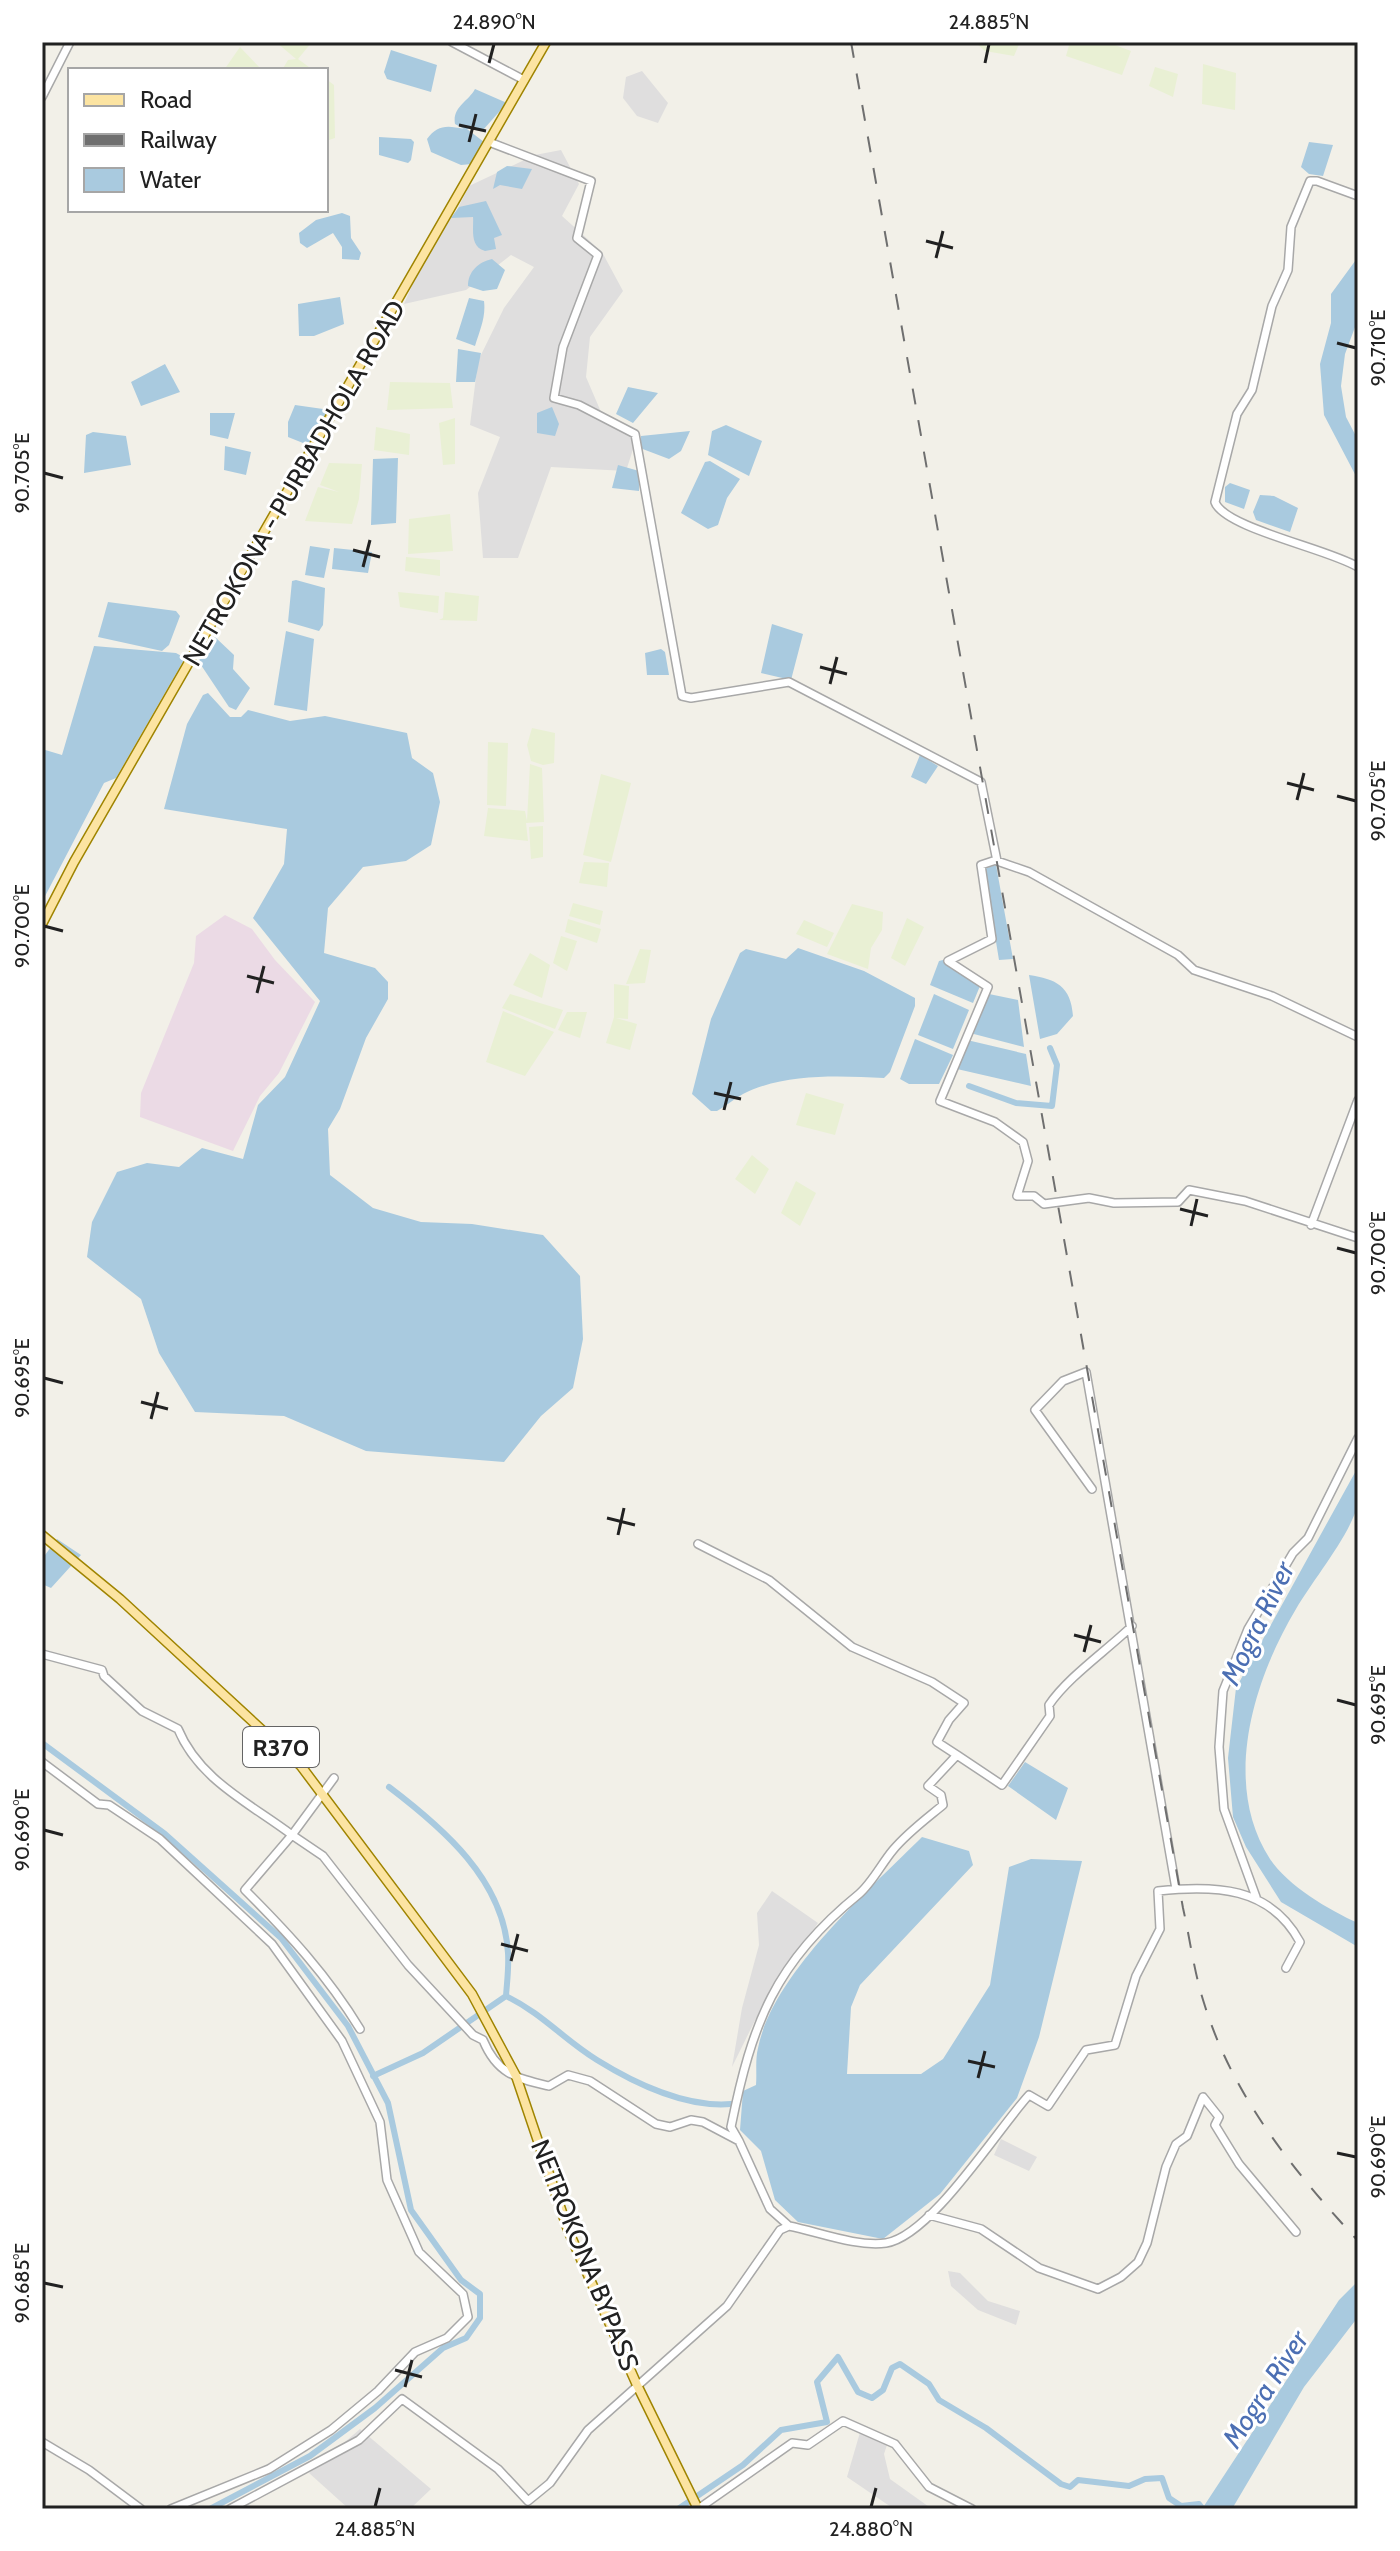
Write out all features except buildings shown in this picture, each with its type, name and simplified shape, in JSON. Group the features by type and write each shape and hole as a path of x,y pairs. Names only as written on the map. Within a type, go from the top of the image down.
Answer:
{"main road":[{"name":"NETROKONA - PURBADHOLA ROAD","path":"43,920 546,42"},
{"name":"NETROKONA BYPASS","path":"42,1535 120,1599 301,1766 476,2000 516,2076 568,2230 637,2385 698,2509"}],"street":[{"path":"42,97 70,42"},
{"path":"452,42 524,80"},
{"path":"489,142 591,181 577,238 598,255 563,347 554,398 579,405 635,434 680,694 691,698 789,682 979,780 996,860"},
{"path":"1358,196 1317,181 1309,182 1306,187 1291,227 1288,270 1272,306 1252,390 1237,414 1215,502 1218,509 1249,527 1328,552 1358,567"},
{"path":"1358,1037 1272,996 1194,970 1178,955 1045,881 996,860 981,865 992,939 948,961 988,987 940,1101 995,1122 1023,1142 1028,1161 1017,1196 1029,1194 1044,1204 1089,1198 1114,1203 1178,1202 1189,1190 1245,1201 1358,1238"},
{"path":"1311,1225 1358,1100"},
{"path":"1092,1489 1035,1410 1063,1381 1086,1372 1176,1889"},
{"path":"1256,1897 1224,1809 1219,1747 1223,1691 1248,1629 1293,1553 1308,1538 1358,1438"},
{"path":"698,1544 769,1580 852,1647 932,1682 964,1703 937,1742 1002,1785 1050,1716 1049,1705 1061,1688 1075,1679 1132,1626"},
{"path":"42,1654 102,1670 104,1676 142,1711 178,1729 186,1748 226,1790 323,1856 408,1965 473,2035 483,2040 491,2059 516,2076 549,2086 568,2075 579,2078 656,2124 670,2127 691,2120 703,2122 739,2141"},
{"path":"957,1755 928,1786 941,1795 943,1805 896,1846 860,1893 849,1898 821,1925 771,1997 752,2037 731,2127 770,2209 789,2226 869,2243 889,2243 911,2231 929,2215 1029,2095 1048,2106 1086,2050 1115,2045 1136,1976 1160,1929 1158,1891 1227,1888 1256,1897 1274,1910 1300,1942 1286,1968"},
{"path":"42,1762 98,1804 109,1805 160,1839 272,1944 342,2041 380,2122 387,2180 419,2252 463,2294 468,2317 447,2338 415,2352 378,2391 331,2430 274,2466 171,2509"},
{"path":"334,1778 292,1835 245,1890 304,1949 336,1989 360,2029"},
{"path":"929,2215 981,2229 1039,2268 1098,2289 1121,2277 1138,2262 1147,2243 1166,2167 1176,2144 1187,2136 1203,2097 1219,2117 1215,2125 1239,2164 1296,2232"},
{"path":"230,2509 284,2483 359,2440 402,2399 498,2469 528,2501 550,2483 588,2430 727,2306 780,2230 789,2226"},
{"path":"698,2509 792,2443 808,2445 843,2421 895,2444 929,2487 972,2509"},
{"path":"42,2442 89,2470 141,2509"},
{"path":"274,2466 284,2483"}],"shaded area":[{"path":"642,71 668,103 658,123 637,116 623,98 626,77"},
{"path":"561,150 579,184 562,216 602,252 623,291 590,337 586,377 601,412 636,440 626,471 551,467 518,558 483,558 478,493 500,437 470,425 478,361 504,308 534,267 511,255 466,290 404,304 428,249 457,210 469,186 535,155"},
{"path":"225,915 252,929 275,960 315,1002 279,1073 260,1096 233,1151 140,1117 141,1093 194,963 196,936"},
{"path":"772,1891 818,1923 770,1990 732,2067 742,2008 759,1945 757,1913"},
{"path":"1001,2139 1037,2157 1029,2171 994,2155"},
{"path":"948,2271 960,2273 988,2301 1020,2311 1016,2325 978,2310 951,2286"},
{"path":"360,2429 431,2489 410,2509 349,2509 309,2473"},
{"path":"861,2429 890,2436 884,2454 890,2479 932,2509 894,2509 847,2477"}],"green space":[{"path":"276,42 312,42 298,59 310,68 283,68 288,60 296,59"},
{"path":"1020,42 1014,56 985,51 976,43"},
{"path":"1070,42 1107,42 1131,51 1122,75 1066,56"},
{"path":"240,47 260,68 225,68"},
{"path":"1203,64 1236,73 1235,110 1202,104"},
{"path":"1155,67 1178,74 1173,97 1149,86"},
{"path":"328,80 334,85 335,138 328,140"},
{"path":"390,382 450,383 453,408 387,410"},
{"path":"455,418 455,464 443,465 439,423"},
{"path":"376,427 410,434 409,455 374,450"},
{"path":"329,463 362,464 359,499 352,524 305,521 318,487 339,492 320,485"},
{"path":"450,514 453,551 408,554 409,519"},
{"path":"406,557 440,560 440,576 405,571"},
{"path":"398,592 439,596 438,613 400,607"},
{"path":"445,592 479,596 477,621 439,620 443,618"},
{"path":"532,728 555,733 554,763 543,765 531,761 527,745"},
{"path":"488,742 508,743 506,806 487,805"},
{"path":"530,764 542,768 544,822 526,823 528,841 484,836 488,808 525,811 527,821"},
{"path":"601,774 631,783 611,862 583,855"},
{"path":"543,826 543,857 531,859 529,827"},
{"path":"584,862 609,863 607,887 579,883"},
{"path":"573,903 603,911 600,925 569,916"},
{"path":"852,904 883,912 882,930 871,948 868,969 827,954"},
{"path":"907,918 924,927 905,966 891,958"},
{"path":"568,919 601,929 597,943 565,932"},
{"path":"804,920 834,933 827,947 796,934"},
{"path":"561,936 577,941 567,971 553,963"},
{"path":"640,949 651,950 645,983 626,984"},
{"path":"530,953 550,965 542,998 513,985"},
{"path":"614,984 629,986 628,1019 616,1018 637,1024 630,1050 606,1043 614,1017"},
{"path":"510,994 563,1010 555,1029 502,1008"},
{"path":"503,1011 554,1032 525,1076 486,1062"},
{"path":"567,1012 587,1012 580,1038 558,1030"},
{"path":"806,1093 844,1104 835,1135 796,1125"},
{"path":"752,1155 769,1169 755,1194 735,1179"},
{"path":"796,1181 816,1193 800,1226 781,1213"}],"water":[{"path":"391,50 437,65 431,92 387,79 384,72"},
{"path":"475,89 507,103 483,130 467,129 484,142 472,164 461,165 431,152 427,139 443,127 464,129 455,124 456,113"},
{"path":"379,137 411,139 414,142 411,160 408,163 379,155"},
{"path":"1309,142 1333,145 1323,176 1309,174 1301,167"},
{"path":"507,166 532,169 522,189 500,185 493,189 497,172"},
{"path":"486,201 502,235 494,238 496,249 485,251 474,241 473,217 451,218 459,207"},
{"path":"342,213 350,216 351,238 361,253 359,260 342,259 342,247 333,233 307,248 300,243 299,233 316,220"},
{"path":"1358,257 1358,319 1345,354 1341,386 1346,417 1358,440 1358,480 1324,415 1320,364 1331,323 1331,294"},
{"path":"492,259 505,270 497,289 483,291 468,286 475,268"},
{"path":"340,297 344,324 314,336 299,336 298,304"},
{"path":"469,298 484,301 475,346 456,339"},
{"path":"458,349 481,353 475,382 456,382"},
{"path":"165,364 180,392 141,406 131,382"},
{"path":"628,387 658,393 633,423 616,414"},
{"path":"295,405 330,410 308,445 288,437 288,422"},
{"path":"552,407 559,424 555,436 537,433 537,413"},
{"path":"210,413 235,413 228,439 210,435"},
{"path":"726,425 762,441 749,476 708,455 712,431"},
{"path":"690,431 681,451 669,459 640,448 641,436"},
{"path":"93,432 126,436 131,465 84,473 86,435"},
{"path":"225,446 251,452 246,475 224,470"},
{"path":"398,458 396,523 371,525 373,459"},
{"path":"710,461 740,479 727,498 718,525 708,529 681,513 705,462"},
{"path":"618,465 639,471 639,491 612,488"},
{"path":"1230,483 1250,490 1244,509 1225,502 1225,487"},
{"path":"1260,495 1274,496 1298,508 1290,532 1256,520 1253,512"},
{"path":"310,546 330,549 324,578 305,575"},
{"path":"334,548 372,552 368,573 332,569"},
{"path":"292,581 325,588 323,625 319,631 288,622"},
{"path":"108,602 176,611 180,616 169,645 162,651 98,637"},
{"path":"772,624 803,634 791,680 761,673"},
{"path":"286,631 314,639 307,711 274,705"},
{"path":"215,637 234,655 233,669 250,688 236,710 229,707 199,662 201,653"},
{"path":"94,646 176,653 185,658 116,778 104,783 42,902 42,749 62,755"},
{"path":"661,649 665,652 669,675 647,675 645,653"},
{"path":"208,693 230,717 241,717 248,710 290,721 325,716 407,733 412,758 433,773 440,802 431,845 406,861 363,867 328,908 324,953 375,968 388,982 388,999 366,1038 340,1109 328,1129 330,1175 373,1208 421,1222 472,1224 543,1235 580,1276 583,1339 573,1388 541,1416 504,1462 366,1451 284,1416 195,1412 159,1353 141,1299 87,1257 92,1222 117,1172 147,1163 179,1167 202,1148 243,1159 258,1105 285,1077 320,1001 253,918 284,864 287,829 164,809 187,724 203,695"},
{"path":"920,755 938,766 926,784 911,777"},
{"path":"996,865 1013,959 999,960 984,869"},
{"path":"798,948 864,971 915,998 915,1006 890,1072 884,1078 812,1077 776,1082 743,1094 717,1111 711,1111 692,1094 711,1019 740,953 746,949 786,959"},
{"path":"943,960 980,986 973,1003 930,985 939,961"},
{"path":"1029,975 1054,982 1069,998 1073,1016 1057,1034 1040,1039"},
{"path":"934,994 969,1010 953,1049 918,1035"},
{"path":"989,994 1018,1000 1024,1047 970,1033"},
{"path":"915,1039 953,1055 939,1084 909,1084 900,1079"},
{"path":"967,1040 1026,1054 1031,1086 957,1069"},
{"path":"1358,1467 1359,1499 1354,1515 1296,1609 1267,1667 1256,1699 1246,1765 1247,1798 1255,1829 1270,1859 1287,1879 1310,1896 1358,1923 1358,1947 1281,1902 1246,1847 1233,1817 1228,1758 1236,1688"},
{"path":"57,1539 81,1555 51,1588 42,1584 42,1559"},
{"path":"1025,1762 1068,1788 1056,1820 1008,1786"},
{"path":"922,1837 969,1851 973,1865 860,1985 851,2007 847,2074 921,2074 943,2059 990,1985 1009,1867 1031,1859 1082,1861 1039,2037 1017,2098 940,2194 883,2239 798,2222 775,2200 761,2151 740,2130 743,2091 756,2085 757,2053 767,2020 782,1991 826,1934"},
{"path":"1358,2281 1358,2317 1304,2387 1232,2509 1202,2509 1339,2300"}],"waterway":[{"path":"969,1086 1016,1103 1052,1106 1057,1065 1050,1048"},
{"path":"42,1743 165,1834 281,1938 348,2026 388,2103 411,2210 461,2280 480,2294 480,2318 466,2338 443,2348 375,2408 310,2456 210,2509"},
{"path":"389,1787 449,1838 483,1879 504,1927 508,1958 506,1996"},
{"path":"373,2076 423,2053 506,1996 585,2052 627,2077 679,2098 731,2104"},
{"path":"678,2509 743,2465 781,2430 827,2422 817,2382 838,2357 858,2392 872,2398 883,2390 892,2368 900,2364 929,2384 939,2400 986,2428 1061,2484 1070,2487 1078,2480 1129,2486 1145,2479 1162,2478 1169,2498 1181,2506 1199,2504 1203,2509"}],"railway":[{"path":"851,42 1197,1979 1216,2037 1248,2101 1288,2159 1358,2241"}],"water label":[{"name":"Mogra River","path":"1257,1623"},
{"name":"Mogra River","path":"1265,2389"}]}
